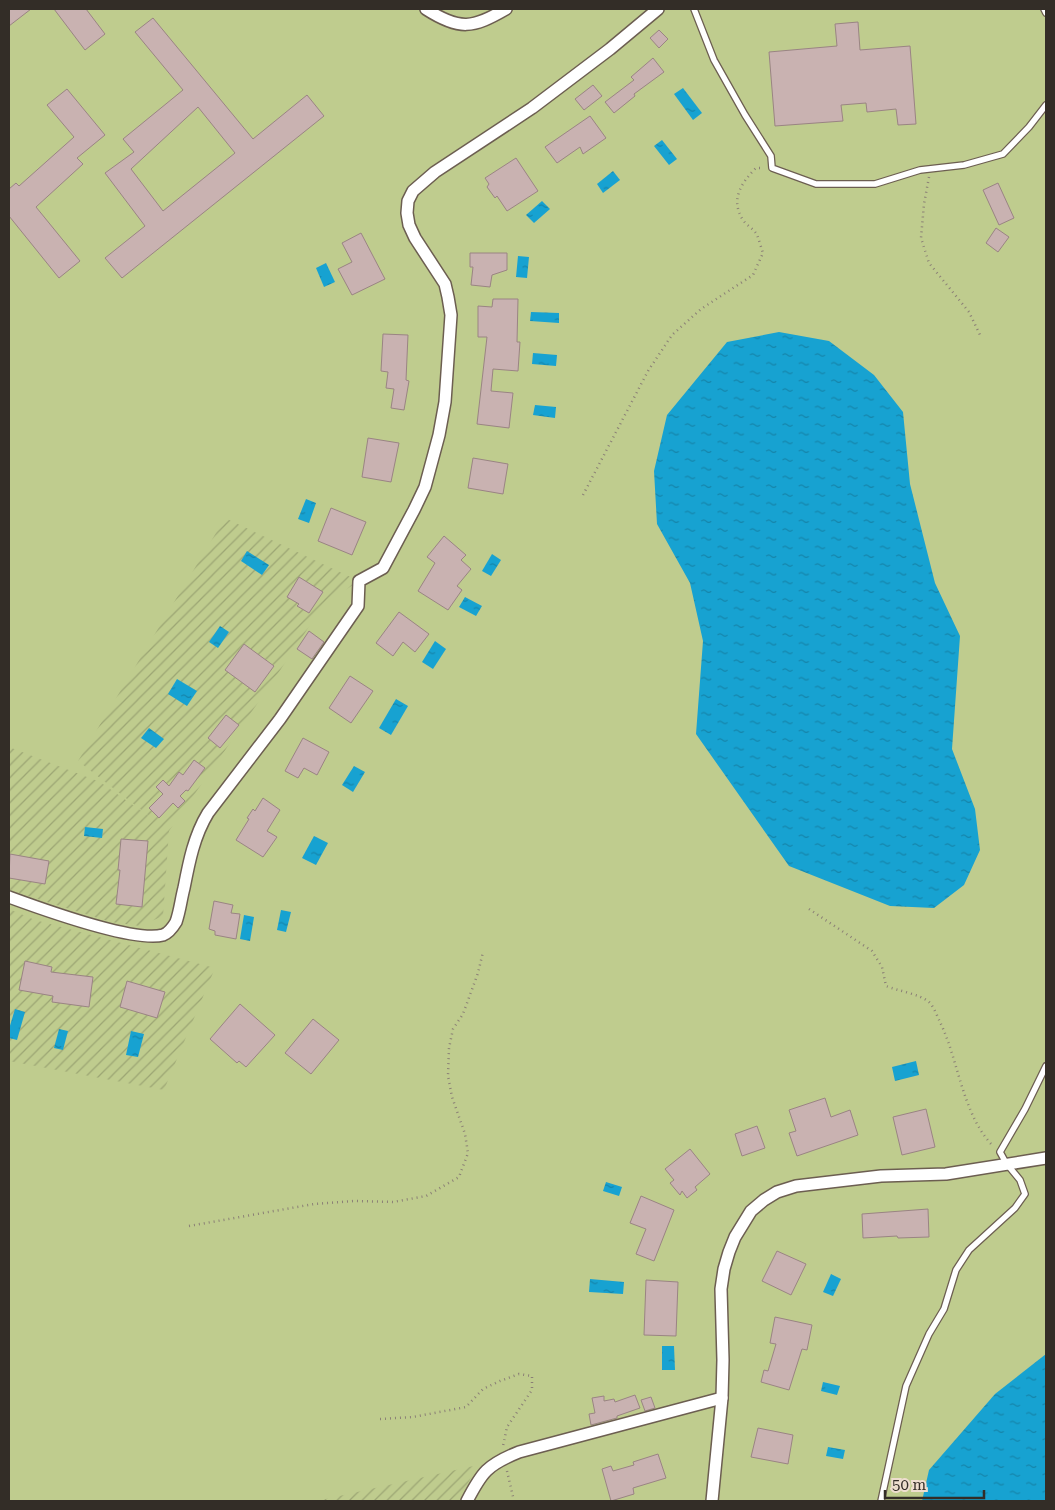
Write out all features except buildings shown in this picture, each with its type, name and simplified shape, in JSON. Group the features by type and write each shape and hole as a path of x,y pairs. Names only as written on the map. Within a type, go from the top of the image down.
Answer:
{"street":[{"path":"426,9 446,20 469,25 479,23 506,9"},
{"path":"9,897 72,918 127,933 157,936 169,932 173,927 179,911 190,860 200,826 313,674 354,613 358,606 359,581 383,568 425,487 439,435 445,402 451,315 446,284 415,238 409,225 408,201 413,190 435,172 532,108 610,49 658,9"},
{"path":"712,1501 722,1398 721,1290 724,1269 735,1237 751,1211 777,1192 796,1186 881,1176 946,1174 1046,1158"},
{"path":"467,1501 488,1467 504,1458 537,1446 722,1398"}],"lane":[{"path":"694,9 714,60 745,116 771,156 772,168 816,184 875,184 920,170 964,165 1003,154 1029,127 1046,105"},
{"path":"1044,9 1046,13"},
{"path":"881,1501 906,1386 929,1334 944,1309 956,1270 969,1250 1015,1208 1025,1194 1020,1180 1006,1164 1000,1152 1025,1109 1046,1066"}],"path":[{"path":"583,495 648,371 672,335 701,309 753,275 763,253 756,232 744,222 738,211 738,190 745,179 756,168 772,168"},
{"path":"931,170 924,204 921,238 929,263 969,312 981,337"},
{"path":"809,909 872,951 882,967 886,986 922,997 931,1004 947,1036 964,1092 983,1136 1000,1152"},
{"path":"189,1226 314,1204 354,1201 392,1202 426,1196 459,1177 468,1153 465,1134 452,1097 448,1076 449,1048 454,1029 463,1014 478,973 483,952"},
{"path":"380,1419 413,1418 466,1407 483,1389 500,1381 519,1374 532,1376 532,1390 507,1427 502,1450 514,1501"}],"green space":[{"path":"9,9 1046,9 1046,1501 9,1501"},
{"path":"225,518 359,581 324,604 169,831 163,916 140,926 111,922 9,890 9,747 100,782 153,819 78,761"},
{"path":"9,909 35,920 215,968 164,1090 9,1061"},
{"path":"478,1465 458,1501 317,1501"}],"water":[{"path":"683,88 702,113 693,120 674,94"},
{"path":"662,140 677,159 669,165 654,146"},
{"path":"613,171 620,180 603,193 597,184"},
{"path":"542,201 550,209 534,223 526,215"},
{"path":"518,256 529,257 527,278 516,277"},
{"path":"326,263 335,282 324,287 316,268"},
{"path":"531,312 559,313 559,323 530,321"},
{"path":"779,332 829,341 874,375 903,412 910,484 935,583 960,636 952,749 975,809 980,850 964,885 934,908 890,906 789,866 696,734 703,641 690,583 657,524 654,471 667,415 727,342"},
{"path":"533,353 557,355 556,366 532,364"},
{"path":"535,405 556,407 555,418 533,415"},
{"path":"306,499 316,503 309,523 298,519"},
{"path":"247,551 269,565 262,575 241,561"},
{"path":"492,554 501,560 491,576 482,571"},
{"path":"465,597 482,606 476,616 459,607"},
{"path":"220,626 229,632 218,648 209,642"},
{"path":"435,641 446,649 433,669 422,662"},
{"path":"177,679 197,691 187,706 168,694"},
{"path":"396,699 408,706 391,735 379,728"},
{"path":"149,728 164,739 156,748 141,738"},
{"path":"354,766 365,772 353,792 342,785"},
{"path":"85,827 103,829 102,838 84,836"},
{"path":"314,836 328,843 316,865 302,858"},
{"path":"281,910 291,912 286,932 277,930"},
{"path":"244,915 254,917 250,941 240,939"},
{"path":"15,1009 25,1012 17,1040 9,1038 9,1029"},
{"path":"59,1029 68,1031 63,1050 54,1048"},
{"path":"131,1031 144,1034 138,1057 126,1055"},
{"path":"916,1061 919,1075 895,1081 892,1067"},
{"path":"606,1182 622,1187 619,1196 603,1191"},
{"path":"831,1274 841,1279 833,1296 823,1292"},
{"path":"590,1279 624,1282 623,1294 589,1292"},
{"path":"662,1346 674,1346 675,1370 662,1370"},
{"path":"1046,1354 1046,1501 922,1501 929,1470 995,1394"},
{"path":"823,1382 840,1386 837,1395 821,1391"},
{"path":"828,1447 845,1450 843,1459 826,1456"}]}
